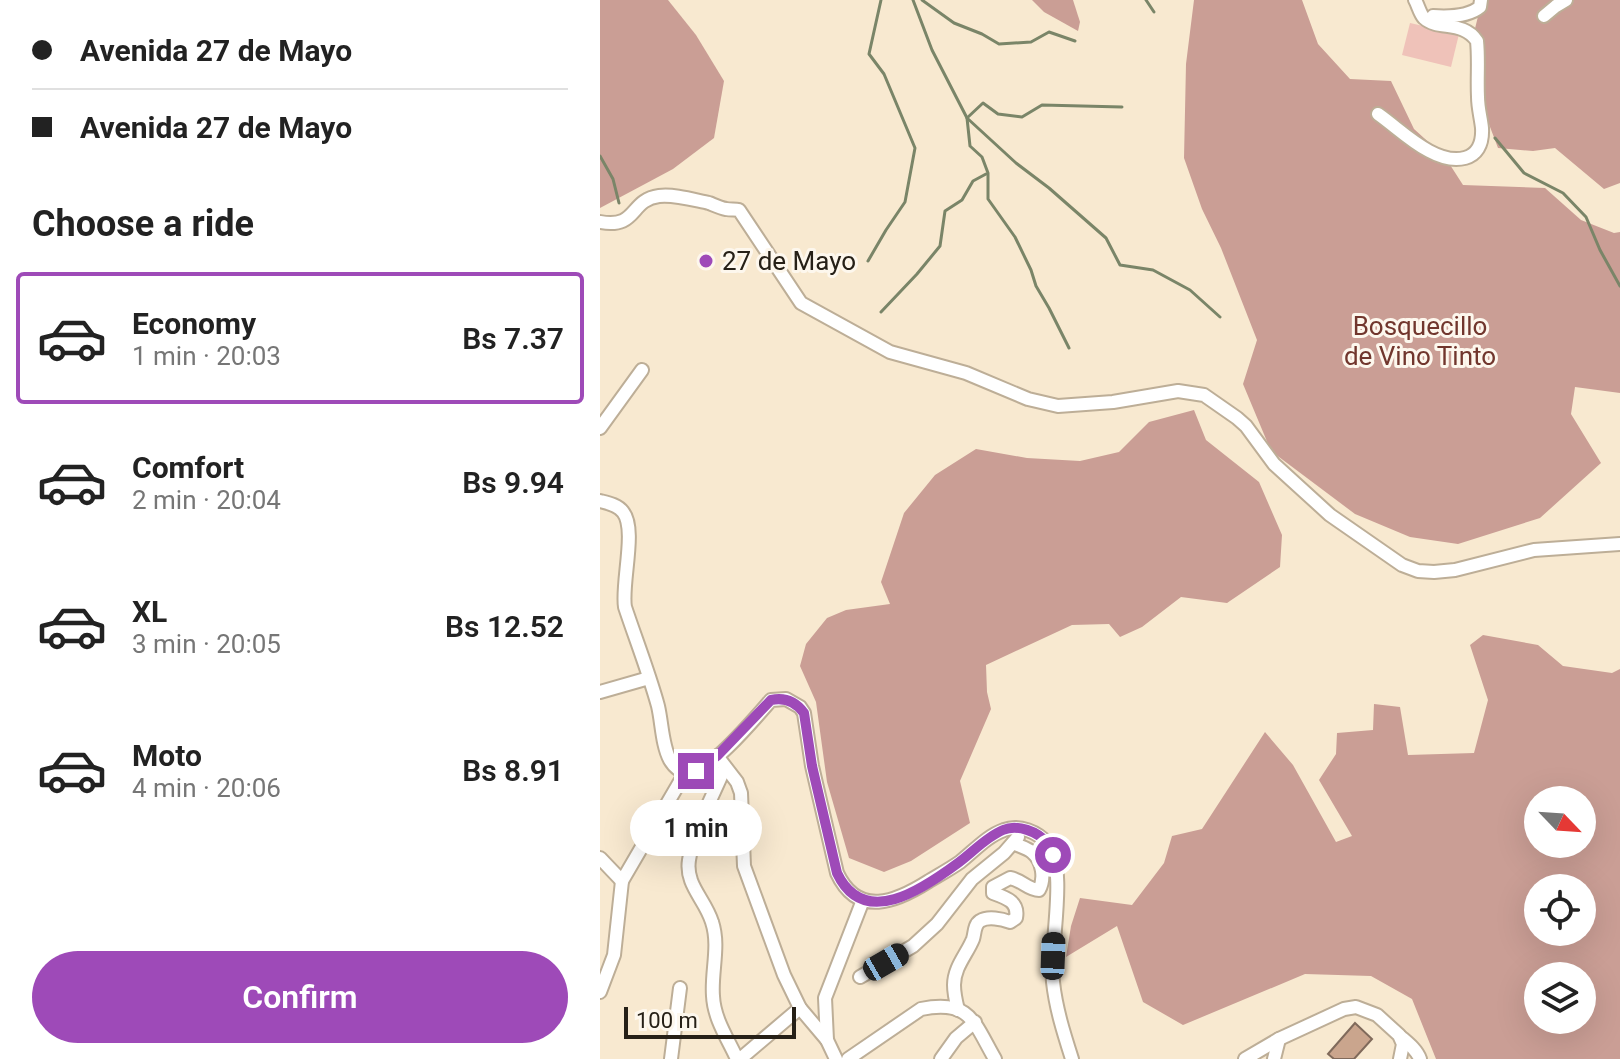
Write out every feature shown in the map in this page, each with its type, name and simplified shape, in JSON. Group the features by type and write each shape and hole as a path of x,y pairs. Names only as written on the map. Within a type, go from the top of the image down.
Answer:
{"street":[{"path":"1418,5 1433,16 1458,15 1476,11 1481,0"},
{"path":"1544,16 1566,0"},
{"path":"1378,114 1420,145 1442,156 1464,159 1474,154 1479,145 1482,129 1478,112 1477,41 1472,32 1423,17 1418,5"},
{"path":"600,222 623,222 639,205 658,196 739,210 801,303 890,352 966,373 1043,404 1080,406 1178,391 1204,395 1246,426 1274,464 1330,515 1388,557 1418,571 1455,570 1534,550 1620,544"},
{"path":"600,428 642,370"},
{"path":"600,501 621,509 626,515 629,545 623,595 625,607 649,678 671,762 685,773 721,762"},
{"path":"600,692 649,678"},
{"path":"800,1008 738,1059 716,1015 712,921 689,881 691,848 721,762 771,700 786,699 804,713 812,766 837,873 843,885 863,900 875,903 893,900 918,888 957,864 1002,830 1013,827 1025,829 1048,844 1058,871 1052,980 1072,1059"},
{"path":"721,762 737,782 741,793 743,857 784,975 800,1008 827,1040 836,1059"},
{"path":"600,992 614,955 618,877 685,773"},
{"path":"860,977 913,946 942,918 972,879 1004,853 1025,829"},
{"path":"958,1010 954,985 956,972 979,922 998,919 1010,922 1016,918 1014,904 1009,898 993,893 993,887 1010,878 1022,881 1033,890 1041,887 1043,879 1037,858 1033,852 1013,843"},
{"path":"600,858 618,877"},
{"path":"600,880 618,877"},
{"path":"827,1040 825,998 863,900"},
{"path":"671,1059 680,988"},
{"path":"848,1059 921,1009 945,1007 958,1010 975,1022 995,1059"},
{"path":"1245,1059 1279,1039 1344,1009 1356,1007 1377,1015 1411,1045 1420,1059"},
{"path":"941,1059 956,1038 975,1022"},
{"path":"1399,1035 1403,1044 1400,1059"},
{"path":"1274,1059 1279,1039"}],"shaded area":[{"path":"1410,23 1459,34 1451,67 1402,55"}],"green space":[{"path":"600,0 668,0 696,35 724,81 714,138 673,169 600,208"},
{"path":"1032,0 1073,0 1080,22 1078,31 1044,12"},
{"name":"Bosquecillo de Vino Tinto","path":"1194,0 1302,0 1318,44 1350,79 1391,81 1414,129 1445,157 1463,185 1545,188 1581,220 1614,233 1620,232 1620,393 1575,387 1571,414 1601,463 1540,518 1458,544 1410,537 1355,514 1271,451 1243,384 1257,340 1184,158 1186,64"},
{"path":"1482,0 1620,0 1620,183 1604,189 1555,148 1533,151 1498,148 1487,119 1471,45"},
{"path":"1194,410 1206,440 1259,482 1282,535 1280,567 1227,603 1181,597 1142,627 1120,637 1109,624 1072,625 986,665 991,709 960,781 970,823 911,861 884,872 849,858 827,782 816,702 800,666 806,644 827,618 846,610 890,604 881,582 904,513 935,475 976,449 1027,458 1080,461 1119,452 1149,422"},
{"path":"1483,635 1538,645 1563,666 1612,673 1620,669 1620,1059 1436,1059 1412,999 1371,976 1305,974 1183,1025 1143,1002 1117,926 1066,957 1080,898 1132,905 1164,863 1172,836 1202,829 1265,732 1293,765 1336,842 1352,836 1319,780 1336,754 1337,733 1373,730 1374,704 1400,707 1408,755 1474,753 1488,700 1470,645"}],"building":[{"path":"1355,1023 1372,1039 1354,1059 1334,1059 1328,1054"}],"waterway":[{"path":"868,261 905,202 915,148 884,74 869,54 881,0"},
{"path":"913,0 932,50 967,118 1106,238 1120,265 1153,270 1190,290 1220,317"},
{"path":"922,0 954,23 999,44 1031,42 1049,32 1075,41"},
{"path":"1146,0 1154,12"},
{"path":"1069,348 1036,286 1015,237 988,199 988,173 982,157 970,146 967,118 983,103 998,114 1022,117 1042,105 1122,107"},
{"path":"1495,138 1524,173 1563,193 1586,217 1620,286"},
{"path":"600,156 613,179 619,203"},
{"path":"881,312 940,246 945,211 962,200 973,181 986,174"}],"place":[{"name":"27 de Mayo","path":"706,261"}],"route":[{"path":"696,771 717,756 771,700 786,699 804,713 812,766 837,873 851,893 875,903 893,900 957,864 1002,830 1013,827 1036,834 1048,844 1053,855"}]}
